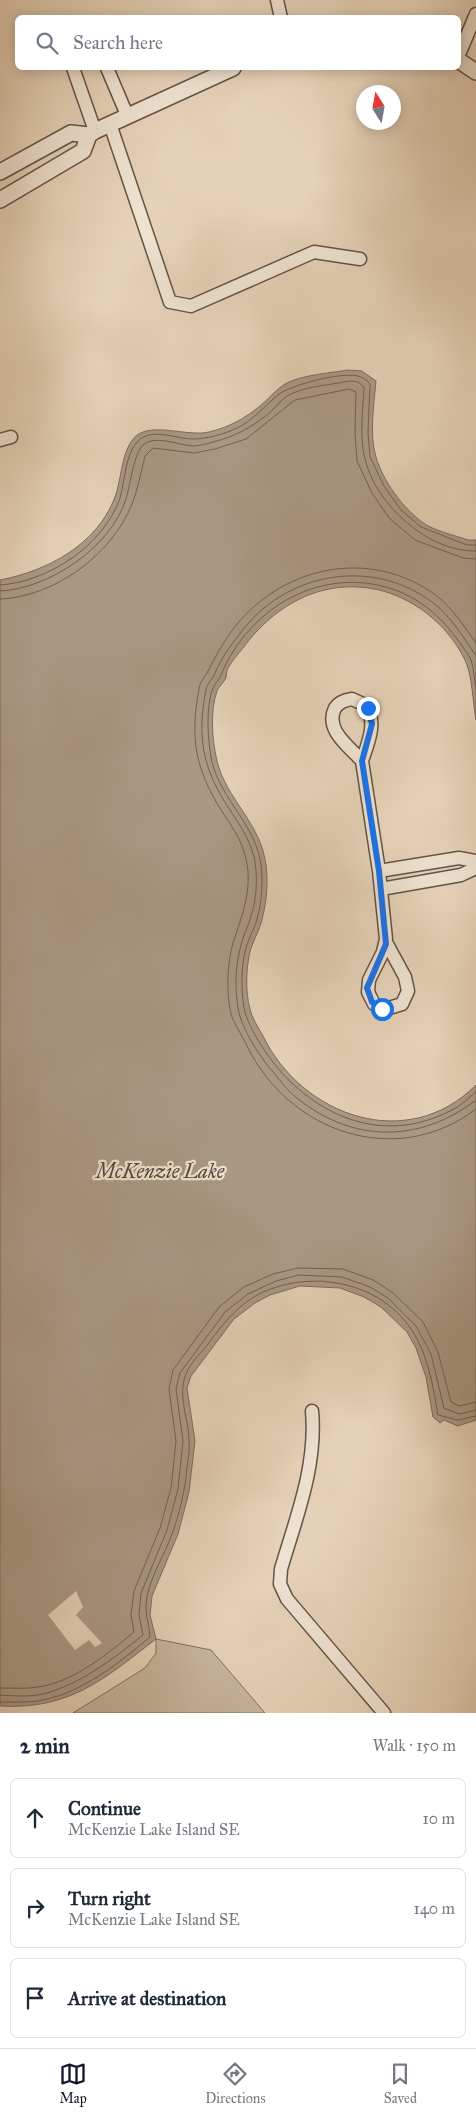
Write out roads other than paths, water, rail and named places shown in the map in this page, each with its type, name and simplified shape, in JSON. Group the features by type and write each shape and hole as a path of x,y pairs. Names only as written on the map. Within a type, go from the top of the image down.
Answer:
{"street":[{"path":"278,0 280,15"},
{"path":"461,52 476,14"},
{"path":"461,61 476,72"},
{"path":"0,200 83,151 92,133 74,70"},
{"path":"108,70 127,115"},
{"path":"0,172 72,133 92,133 127,115 228,70"},
{"path":"110,124 170,302 191,306 314,252 360,259"},
{"path":"362,761 333,726 335,708 339,703 348,700 362,702 370,714 371,729 362,761 379,871 386,944 405,977 408,991 402,1004 386,1009 378,1007 372,1002 367,988 386,944"},
{"path":"379,871 459,858 476,861"},
{"path":"381,890 461,875 476,868"},
{"path":"312,1411 314,1435 311,1462 281,1569 280,1584 292,1606 384,1713"}],"water":[{"name":"McKenzie Lake","path":"348,370 362,371 376,381 373,419 374,448 383,475 394,493 407,509 427,525 468,540 476,540 476,720 471,681 465,660 441,626 420,609 396,595 362,587 342,587 304,597 287,606 256,632 237,655 228,668 226,678 218,689 215,699 212,726 214,744 221,775 258,836 263,850 267,884 265,903 261,924 249,955 247,994 254,1019 281,1064 303,1087 329,1105 358,1116 389,1121 419,1118 449,1106 476,1085 476,1420 458,1426 444,1420 440,1423 433,1417 426,1377 416,1348 407,1332 381,1307 364,1297 340,1288 300,1286 270,1295 255,1303 234,1319 191,1376 187,1388 195,1441 189,1492 178,1534 152,1596 150,1615 156,1639 120,1667 85,1689 47,1703 25,1706 0,1706 0,580 18,576 52,562 83,542 96,529 107,514 115,497 127,449 136,436 151,430 200,433 216,430 248,415 285,384 299,378"}]}
